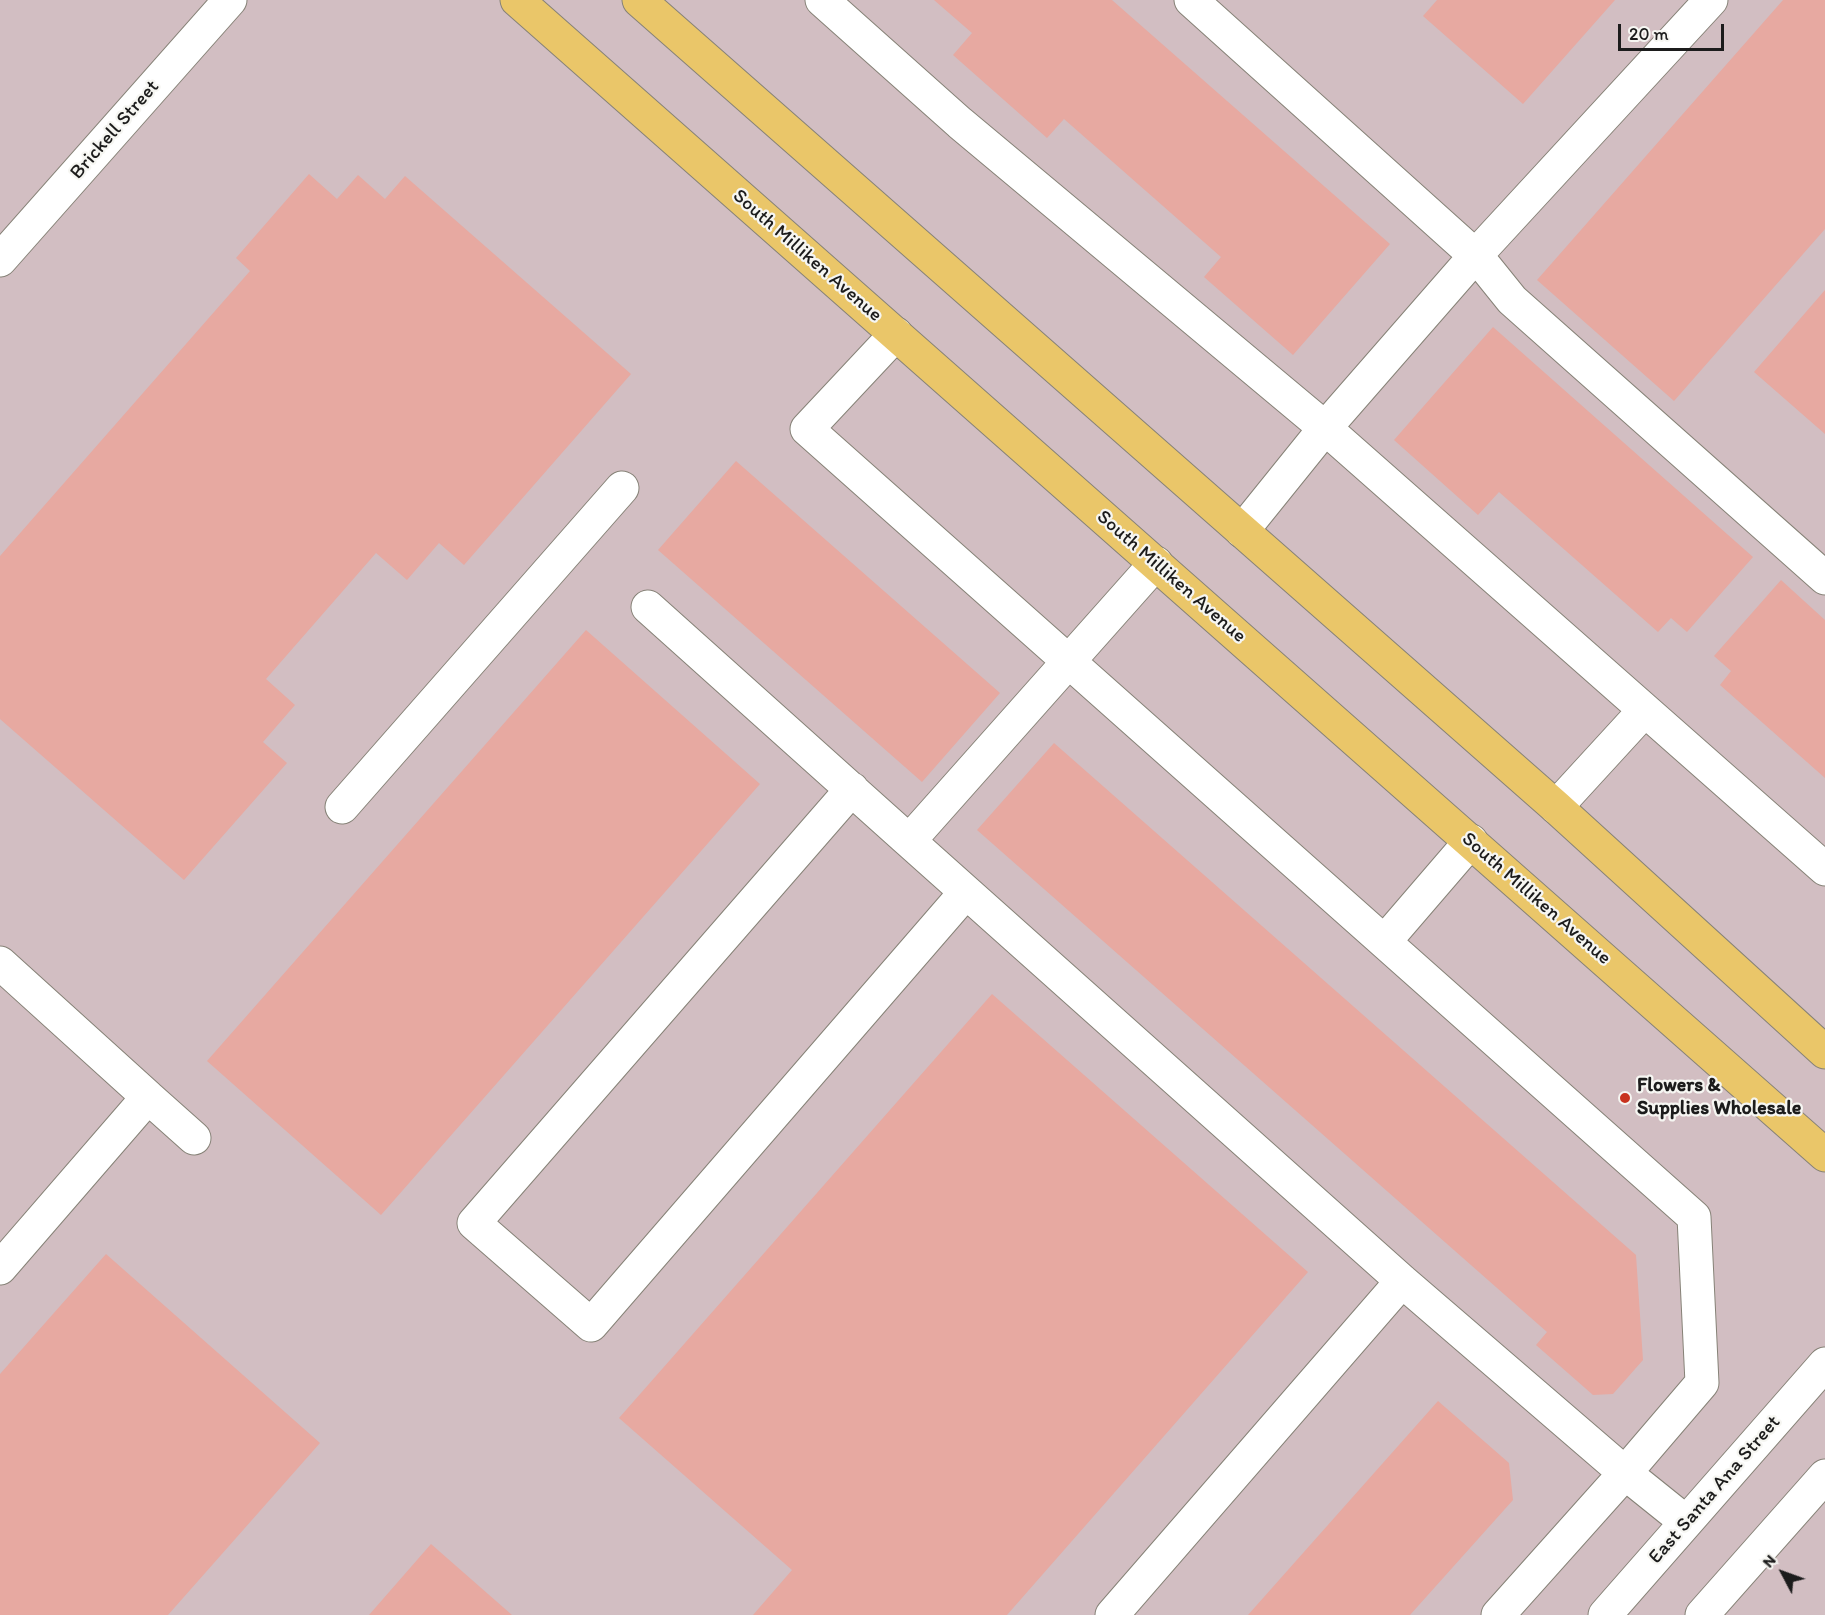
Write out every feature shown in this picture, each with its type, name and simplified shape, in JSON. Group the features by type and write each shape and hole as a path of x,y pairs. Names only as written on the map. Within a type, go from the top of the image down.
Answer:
{"main road":[{"name":"South Milliken Avenue","path":"517,0 1825,1155"},
{"path":"639,0 1556,807 1825,1052"}],"street":[{"name":"Brickell Street","path":"0,260 230,0"},
{"path":"822,0 960,123 1325,428 1825,869"},
{"path":"1191,0 1476,255 1512,300 1825,578"},
{"path":"1242,531 1325,428 1476,255 1711,0"},
{"path":"896,334 807,429 1694,1217 1702,1383 1498,1615"},
{"path":"342,807 622,488"},
{"path":"909,841 1156,563"},
{"path":"648,608 1402,1281 1625,1473 1686,1522"},
{"path":"1556,807 1644,711"},
{"path":"852,789 474,1223 591,1325 966,892"},
{"path":"1385,941 1471,841"},
{"path":"0,963 194,1138"},
{"path":"0,1268 148,1097"},
{"path":"1112,1615 1402,1281"},
{"name":"East Santa Ana Street","path":"1605,1615 1825,1364"},
{"path":"1702,1615 1825,1476"}],"shaded area":[{"path":"0,0 1825,0 1825,1615 0,1615"}],"building":[{"path":"934,0 1112,0 1390,244 1293,355 1204,277 1221,257 1064,119 1047,138 953,55 972,33"},
{"path":"1437,0 1615,0 1523,104 1423,16"},
{"path":"1783,0 1825,0 1825,229 1674,401 1537,280"},
{"path":"309,174 337,199 358,175 385,199 405,176 631,374 464,565 439,543 407,580 376,553 266,679 295,705 263,742 287,763 184,880 0,719 0,556 250,271 236,258"},
{"path":"1825,290 1825,434 1754,372"},
{"path":"1493,327 1753,557 1687,632 1671,618 1658,632 1499,492 1478,515 1394,440"},
{"path":"736,461 1000,693 922,782 658,550"},
{"path":"1781,580 1825,620 1825,778 1720,685 1731,671 1714,656"},
{"path":"586,630 760,784 381,1215 207,1061"},
{"path":"1054,743 1636,1255 1643,1360 1613,1394 1593,1395 1536,1345 1547,1332 977,830"},
{"path":"992,994 1308,1272 1007,1615 753,1615 792,1570 619,1418"},
{"path":"106,1254 320,1443 168,1615 0,1615 0,1374"},
{"path":"1438,1401 1509,1463 1513,1500 1410,1615 1248,1615"},
{"path":"431,1544 512,1615 369,1615"}],"place":[{"name":"Flowers & Supplies Wholesale","path":"1625,1098"}]}
